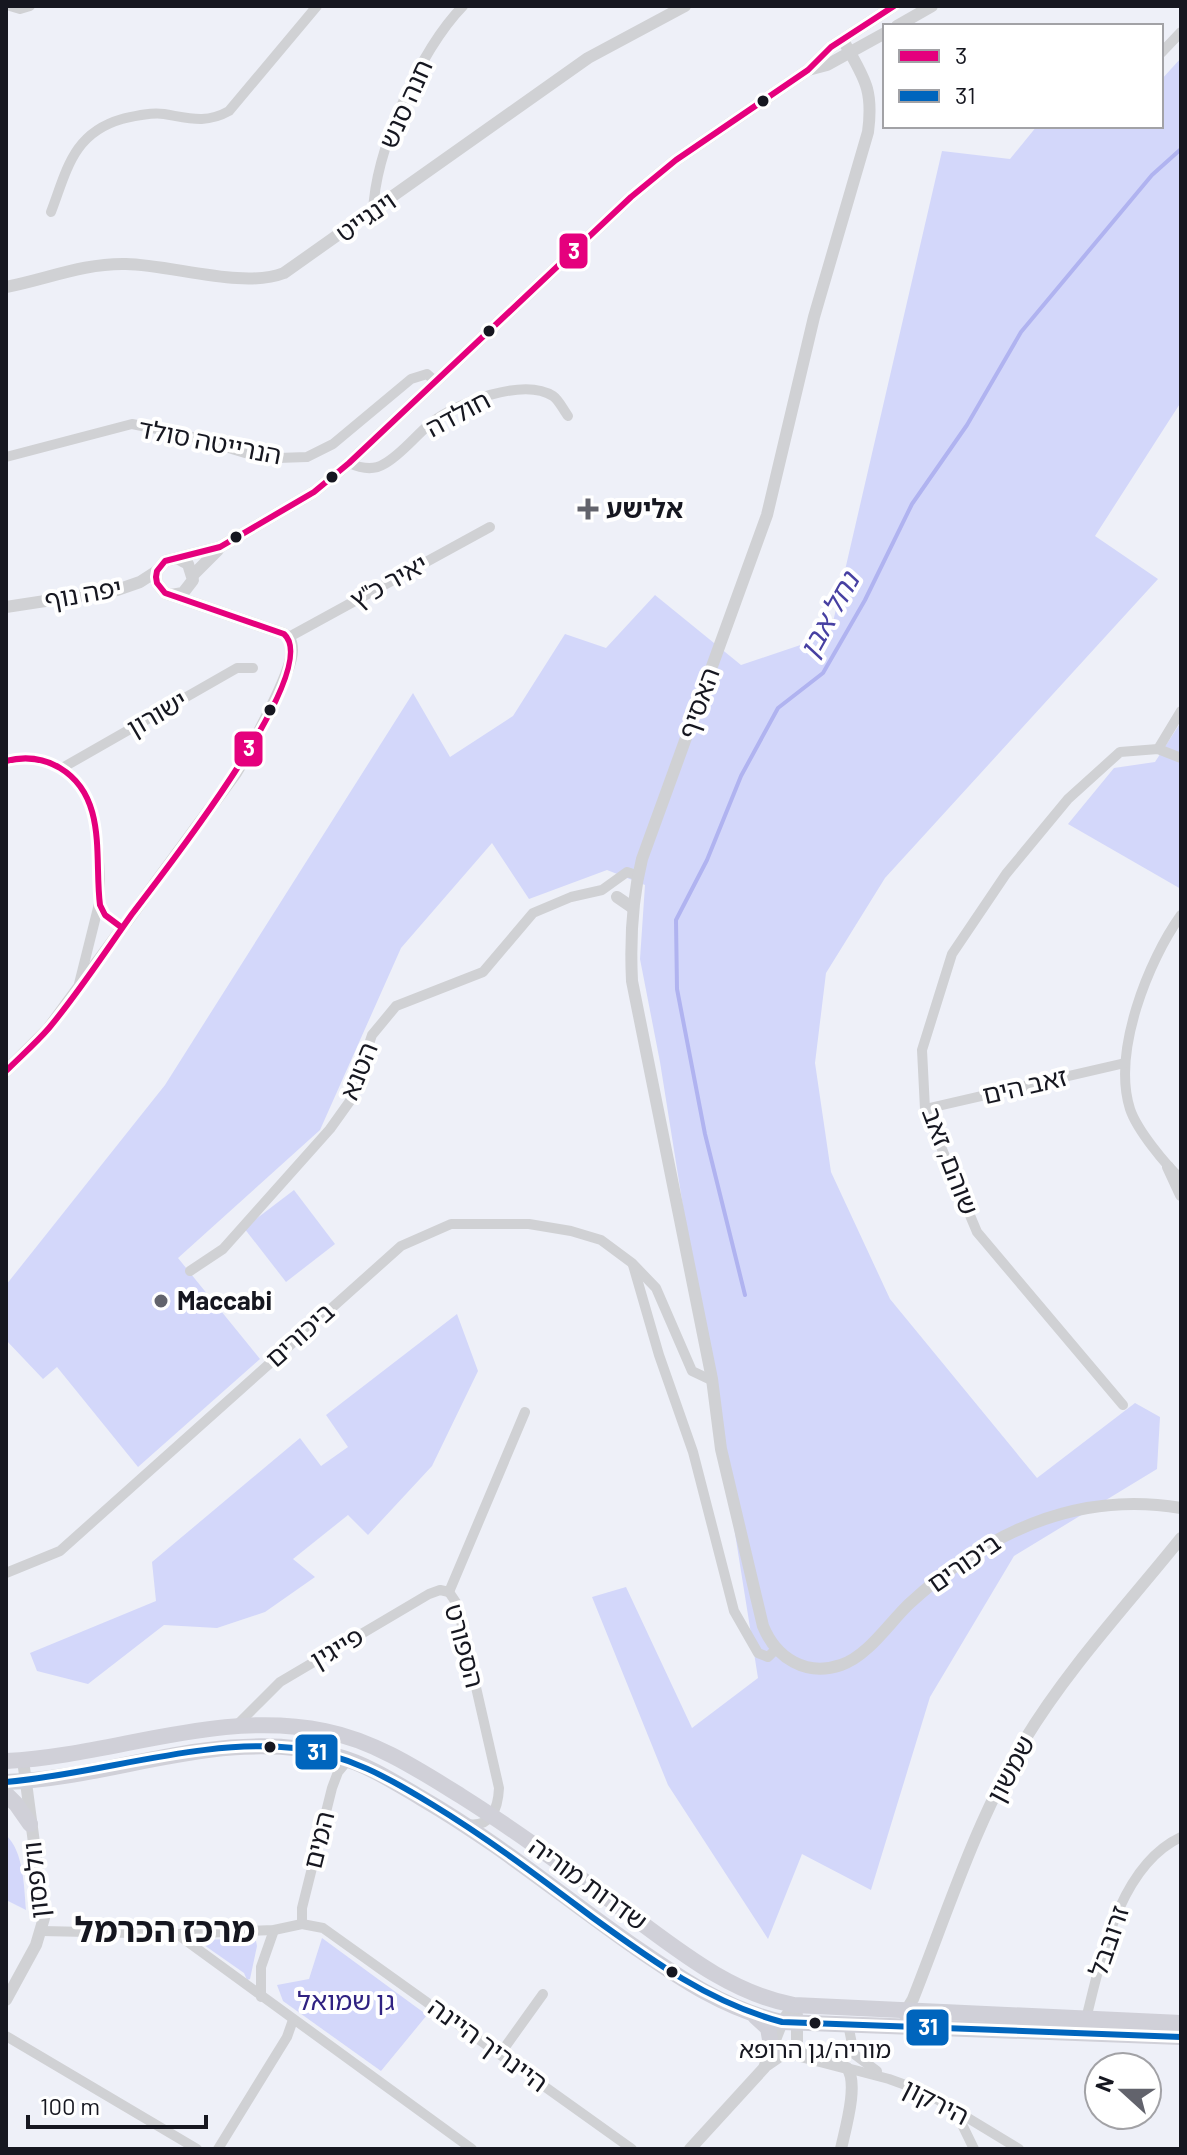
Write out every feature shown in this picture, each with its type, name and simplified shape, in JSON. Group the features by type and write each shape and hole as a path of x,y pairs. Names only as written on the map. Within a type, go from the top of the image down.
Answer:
{"main road":[{"name":"שדרות מוריה","path":"14,1761 237,1725 311,1729 365,1744 417,1769 492,1816 700,1965 760,1996 794,2005 1181,2023"},
{"name":"שדרות מוריה","path":"6,1782 25,1782 227,1748 291,1749 348,1760 467,1824 675,1974 723,2003 754,2015 789,2022 1181,2037"},
{"path":"6,1794 30,1824"},
{"path":"754,2015 768,2028 772,2051"}],"street":[{"path":"10,6 20,9 30,6"},
{"path":"51,212 72,156 86,136 109,123 151,114 198,121 215,119 229,111 317,6"},
{"name":"חנה סנש","path":"373,213 380,162 397,118 420,68 447,22 463,6"},
{"name":"וינגייט","path":"6,287 81,267 125,264 244,279 271,278 284,273 373,213 588,58 685,6"},
{"path":"6,1071 48,1029 236,773 254,743 291,660 289,637 266,626 192,604 160,589 157,571 165,561 220,547 303,499 349,463 631,197 676,160 808,70 821,55 894,6"},
{"path":"900,24 932,6"},
{"path":"1163,51 1181,32"},
{"path":"808,70 827,65 883,34"},
{"name":"האסיף","path":"633,874 642,859 767,515 814,317 868,132 871,112 869,91 843,40"},
{"name":"הנרייטה סולד","path":"6,457 132,424 182,434 245,453 278,458 307,457 333,444 411,379 427,374 435,381"},
{"name":"חולדה","path":"349,463 369,468 385,464 434,420 468,402 502,390 533,391 553,396 568,416"},
{"name":"יאיר כ\"ץ","path":"289,637 490,527"},
{"path":"171,595 183,593 220,547"},
{"path":"177,558 188,564 192,580 218,610"},
{"name":"יפה נוף","path":"6,607 117,590 140,582 157,571"},
{"name":"ישורון","path":"62,768 237,668 253,668"},
{"path":"1158,749 1181,711"},
{"name":"שוהם, זאב","path":"1123,1405 977,1232 925,1109 922,1050 952,954 1006,874 1068,799 1120,752 1158,749 1181,758"},
{"path":"6,761 33,757 62,768 74,777 92,810 99,844 99,904 78,987"},
{"path":"633,874 632,981 711,1380 721,1449 763,1626 775,1650"},
{"name":"הטנא","path":"190,1271 223,1249 330,1129 350,1101 372,1035 396,1006 483,972 533,913 571,897 596,892 633,874"},
{"path":"612,883 611,888 617,897 634,902"},
{"name":"הטנא","path":"596,892 617,897"},
{"path":"99,904 106,917 121,927"},
{"path":"1181,915 1160,947 1137,1004 1125,1063 1130,1110 1168,1167 1181,1195"},
{"name":"זאב הים","path":"925,1109 1125,1063"},
{"path":"1168,1167 1181,1179"},
{"name":"ביכורים","path":"6,1573 60,1551 401,1246 451,1224 529,1224 601,1240 632,1263 656,1288 692,1371 711,1380"},
{"name":"ביכורים","path":"632,1263 659,1355 693,1452 734,1611 758,1653 768,1657 775,1650 790,1660 817,1669 845,1664 941,1575 1019,1527 1091,1506 1123,1502 1180,1507"},
{"name":"הספורט","path":"492,1816 499,1798 497,1775 457,1604 449,1592 525,1412"},
{"name":"שמשון","path":"889,2026 907,2011 982,1826 1025,1739 1066,1680 1181,1538"},
{"name":"פייגין","path":"237,1725 280,1682 429,1594 440,1590 449,1592"},
{"name":"המים","path":"302,1924 302,1908 332,1788 340,1767 348,1760"},
{"name":"וולפסון","path":"7,1996 42,1931 44,1918 25,1782 14,1761"},
{"path":"467,1824 481,1825 492,1816"},
{"name":"זרובבל","path":"1086,2019 1105,1944 1123,1897 1150,1862 1181,1837"},
{"path":"42,1931 177,1934 274,1930 302,1924"},
{"name":"היינריך היינה","path":"302,1924 316,1925 334,1934 632,2149"},
{"path":"261,1997 261,1967 274,1930"},
{"path":"177,1934 472,2149"},
{"path":"500,2054 543,1994"},
{"path":"764,2068 789,2022 794,2005"},
{"path":"218,2149 287,2037 293,2020"},
{"path":"789,2022 797,2046 808,2058"},
{"path":"848,2024 854,2054 889,2079"},
{"path":"6,2036 197,2149"},
{"path":"690,2149 764,2068 785,2054 847,2068 853,2080 841,2149"},
{"name":"הירקון","path":"847,2068 925,2092 1019,2149"},
{"path":"954,2108 974,2149"}],"green space":[{"path":"1181,58 1181,402 1095,536 1158,579 885,878 826,973 815,1063 831,1172 890,1299 1037,1478 1135,1403 1160,1417 1157,1469 1014,1556 930,1697 871,1890 802,1854 768,1939 668,1785 592,1597 626,1587 692,1728 758,1678 660,1062 640,959 645,885 607,870 529,899 492,843 401,948 320,1130 178,1258 260,1359 138,1467 57,1367 43,1379 6,1340 6,1285 165,1085 413,693 450,757 513,716 565,634 606,648 655,595 741,665 830,635 942,151 1010,159 1035,128 1163,128 1163,78"},
{"path":"1181,722 1181,889 1068,824 1114,768 1155,762"},
{"path":"294,1190 335,1244 286,1282 244,1228"},
{"path":"457,1314 478,1371 432,1466 368,1535 348,1515 293,1559 315,1577 265,1612 217,1628 164,1625 88,1684 37,1671 30,1653 156,1601 152,1562 300,1438 321,1466 348,1447 326,1415"},
{"path":"6,1835 20,1860 26,1910 6,1900"},
{"path":"251,1938 257,1946 250,1979 247,1980 244,1973 204,1945 205,1940"},
{"name":"גן שמואל","path":"322,1938 427,2015 381,2071 283,2001 277,1985 309,1979"}],"waterway":[{"name":"נחל אבן","path":"745,1295 705,1134 677,989 676,920 707,860 741,776 778,708 823,673 865,600 912,504 967,425 1021,332 1152,175 1181,149"}],"transit line":[{"name":"3","path":"6,1071 60,1014 203,819 261,729 281,688 290,655 284,634 165,593 156,577 165,561 220,547 314,492 349,463 631,197 676,160 808,70 831,47 894,6"},
{"name":"3","path":"6,761 34,759 47,762 75,780 86,795 96,830 100,905 105,915 121,927"},
{"name":"31","path":"6,1782 224,1748 259,1746 313,1751 367,1769 417,1795 494,1845 659,1964 706,1992 756,2014 782,2022 1181,2037"}],"place":[{"name":"אלישע","path":"588,509"},
{"name":"Maccabi","path":"161,1301"},
{"name":"מוריה/גן הרופא","path":"815,2023"}],"district":[{"name":"מרכז הכרמל","path":"165,1930"}]}
